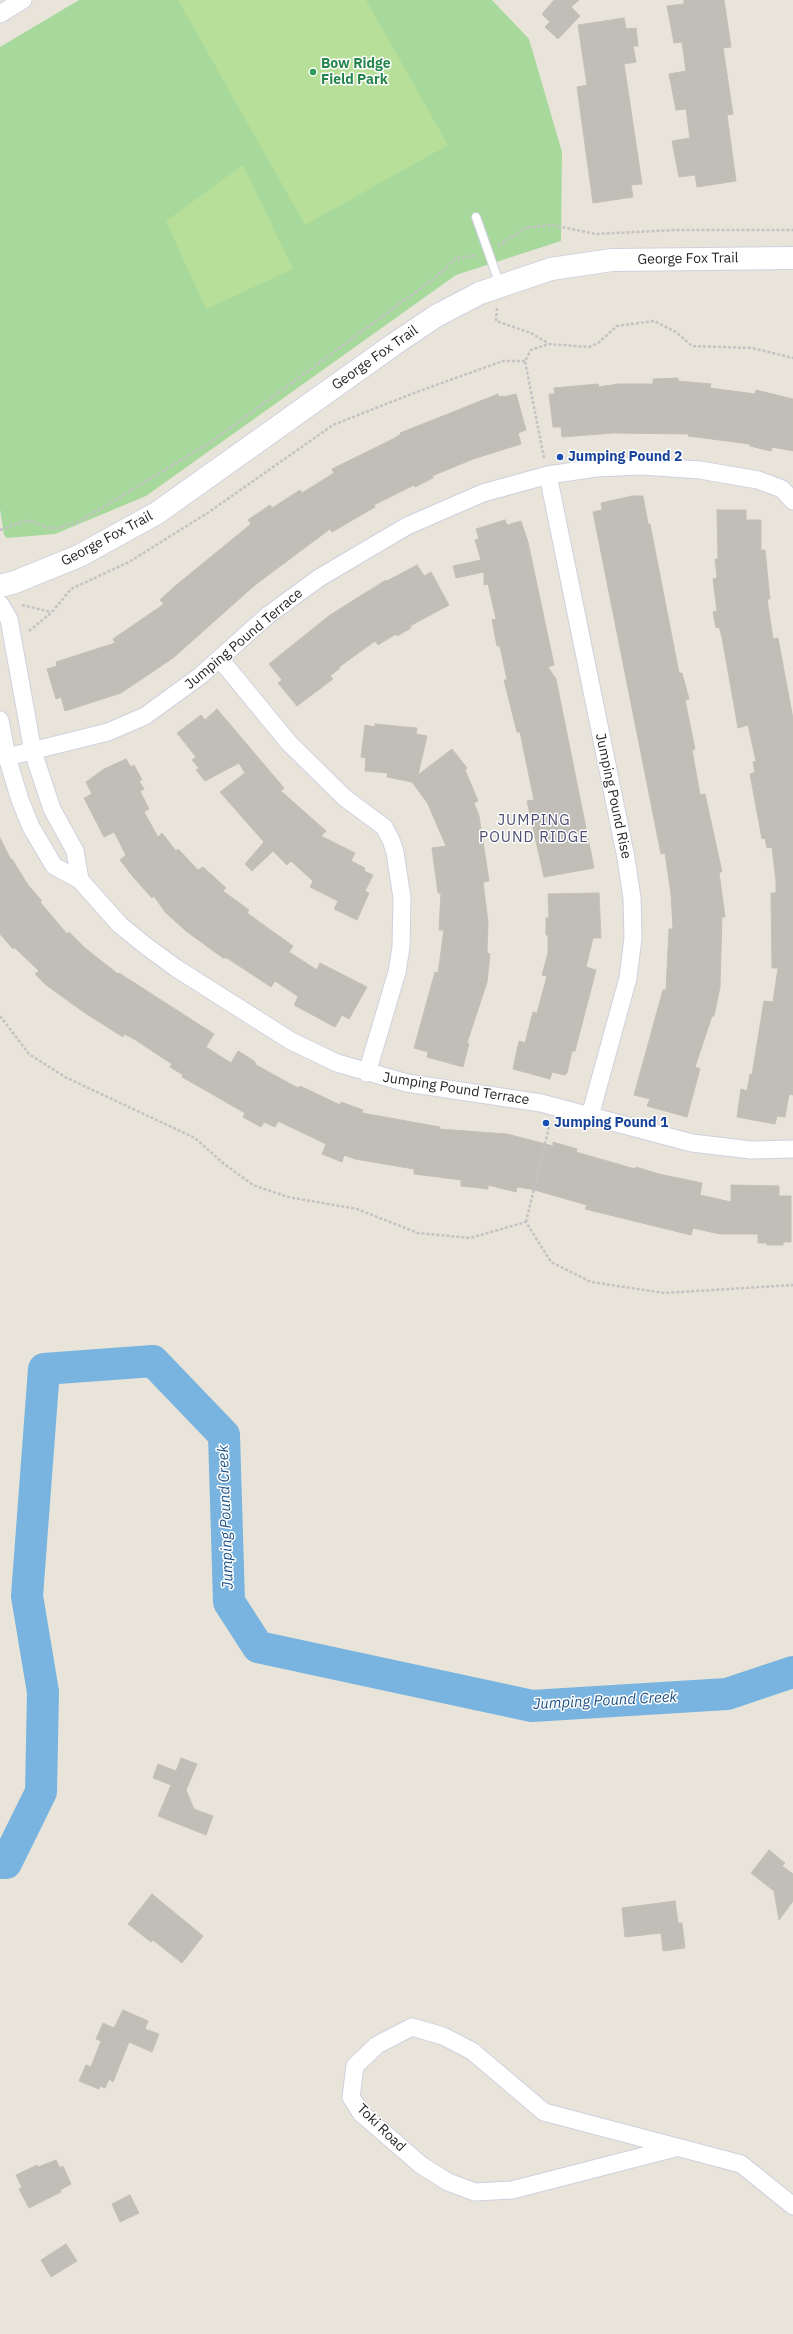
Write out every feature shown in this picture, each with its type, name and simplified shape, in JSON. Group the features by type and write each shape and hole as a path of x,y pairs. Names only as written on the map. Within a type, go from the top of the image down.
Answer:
{"street":[{"path":"0,14 23,0"},
{"name":"George Fox Trail","path":"0,586 15,582 79,556 157,513 436,316 460,302 501,294 551,269 612,260 793,258"},
{"name":"Jumping Pound Terrace","path":"7,757 33,752 108,732 140,719 164,704 220,659 267,616 292,597 374,544 408,526 456,504 498,489 546,468 674,467 758,480 782,489 793,501"},
{"name":"Jumping Pound Rise","path":"546,468 626,858 632,898 633,938 628,978 590,1116"},
{"path":"0,604 9,619 33,752 52,809 75,851 80,880"},
{"path":"220,659 289,743 345,798 384,827 391,840 395,852 402,898 401,947 396,972 367,1073"},
{"name":"Jumping Pound Terrace","path":"0,720 7,757 20,800 42,847 54,866 80,880 120,925 176,968 291,1042 337,1063 367,1073 413,1084 519,1099 590,1116 665,1138 692,1143 751,1150 793,1149"},
{"name":"Toki Road","path":"675,2148 512,2190 475,2192 448,2182 421,2165 361,2113 351,2097 355,2066 377,2045 412,2027 443,2036 472,2051 544,2112 675,2148 741,2164 793,2206"}],"lane":[{"path":"476,217 501,294"}],"path":[{"path":"0,530 28,520 48,528 60,528 80,521 211,442 435,278 455,259 480,255 488,252 526,228 552,225 596,234 676,230 793,230"},
{"path":"501,294 495,314 496,321 531,333 548,344"},
{"path":"546,468 525,361 531,350 548,344 589,347 598,343 617,326 654,321 676,332 692,346 752,348 793,358"},
{"path":"13,644 51,613 72,589 129,562 175,533 333,425 414,393 503,362 525,361"},
{"path":"22,605 51,613"},
{"path":"0,1016 29,1054 65,1077 195,1138 224,1164 253,1185 288,1197 357,1209 418,1233 470,1238 526,1222"},
{"path":"551,1121 526,1222 551,1262 591,1282 664,1293 793,1285"}],"green space":[{"name":"Bow Ridge Field Park","path":"79,0 492,0 529,39 562,152 561,241 456,275 146,496 55,534 7,538 4,535 0,509 0,47"},
{"name":"Bow Ridge Field Park","path":"178,0 366,0 448,145 305,225"},
{"path":"243,165 293,269 206,309 166,221"}],"building":[{"path":"554,0 579,0 571,7 580,16 558,39 545,27 550,22 542,14"},
{"path":"684,0 724,0 731,47 723,48 733,114 727,115 736,181 697,187 695,175 679,177 672,141 690,138 686,109 676,110 669,74 686,71 682,42 674,43 667,6 684,4"},
{"path":"624,18 626,29 636,28 638,46 633,46 636,62 624,64 642,184 631,185 633,197 593,203 577,87 587,85 578,25"},
{"path":"678,378 678,381 711,384 710,388 755,394 756,390 793,399 793,451 772,447 771,451 750,446 750,444 688,436 689,434 613,433 562,437 561,427 553,427 549,394 555,394 554,388 598,384 599,387 618,384 653,384 653,379"},
{"path":"498,394 498,397 504,397 516,394 526,430 518,433 521,444 473,459 432,476 433,478 415,487 414,485 374,505 375,507 332,532 330,529 255,585 173,658 121,693 65,711 61,697 56,699 47,669 57,666 56,662 115,643 113,639 164,604 160,600 174,587 251,524 248,520 270,505 272,508 300,490 302,493 334,473 332,469 393,439 401,434 400,433"},
{"path":"632,496 643,496 648,524 650,524 679,673 682,673 689,699 685,700 695,749 692,750 700,795 705,794 722,872 719,872 725,917 722,917 720,987 714,1016 712,1016 695,1067 700,1069 687,1117 647,1106 650,1099 634,1095 663,990 666,990 669,929 673,929 671,894 665,853 661,854 593,512 602,510 601,503"},
{"path":"717,510 746,510 746,520 761,520 761,550 765,550 770,599 767,599 773,639 778,638 793,719 793,1095 789,1094 785,1117 777,1116 775,1124 737,1117 741,1089 747,1091 750,1074 752,1075 764,1001 773,1002 778,968 772,968 771,893 776,893 776,882 772,847 767,848 765,838 762,839 750,774 755,772 753,762 756,761 748,725 738,728 722,637 719,627 716,628 713,612 717,611 713,579 717,578 715,559 718,559"},
{"path":"505,520 507,525 521,521 528,542 554,665 548,667 556,679 594,868 544,877 527,801 534,800 520,732 517,732 504,680 507,680 500,646 497,646 492,620 496,619 488,584 484,585 484,572 456,578 453,566 481,560 475,540 479,539 476,529"},
{"path":"417,565 424,576 431,572 449,605 410,626 411,628 397,636 396,634 378,645 375,641 339,667 340,668 330,676 333,679 297,706 278,683 282,680 269,664 330,615 386,580 387,581"},
{"path":"217,709 284,788 281,791 326,831 321,836 355,853 351,861 365,868 364,871 373,875 365,891 369,893 357,920 334,909 338,901 310,887 313,881 291,861 287,865 273,851 252,871 245,864 264,842 220,792 245,773 239,763 205,781 196,770 199,768 192,760 196,757 177,733 201,715 205,720"},
{"path":"375,724 417,728 416,734 427,736 418,775 452,749 467,768 465,770 478,801 474,803 479,816 489,881 483,882 488,922 487,953 490,954 487,982 467,1043 469,1044 463,1067 427,1057 428,1052 414,1048 435,972 438,973 444,930 439,930 441,893 438,893 432,848 446,846 428,804 412,782 387,777 388,773 365,771 366,758 361,757 365,725 375,727"},
{"path":"126,759 131,767 134,765 142,780 139,781 144,789 140,791 149,809 144,812 158,837 162,833 176,851 178,849 198,870 203,867 226,888 223,891 249,910 247,913 293,946 289,952 317,970 320,963 367,987 349,1019 342,1015 335,1027 294,1005 298,997 296,995 275,981 271,987 227,958 223,958 186,931 165,912 154,896 152,898 134,878 120,860 126,855 114,832 104,837 84,798 92,794 86,782 104,769"},
{"path":"0,838 11,860 12,859 28,885 67,934 69,932 85,948 118,974 119,973 214,1034 206,1047 231,1063 238,1051 254,1061 256,1065 298,1088 300,1086 340,1105 341,1102 363,1110 362,1113 440,1127 439,1129 507,1134 553,1146 553,1142 577,1149 576,1152 635,1169 636,1167 659,1174 702,1183 700,1195 731,1202 731,1185 779,1186 779,1196 791,1196 791,1242 783,1242 783,1245 767,1245 767,1243 758,1243 758,1234 720,1234 693,1228 691,1235 585,1209 587,1205 531,1189 517,1187 516,1192 488,1185 488,1189 461,1186 461,1180 414,1174 414,1169 355,1159 344,1155 342,1162 322,1154 326,1144 278,1121 275,1127 264,1122 261,1127 243,1117 245,1113 182,1077 183,1075 170,1067 172,1064 134,1039 124,1034 123,1037 85,1013 46,985 35,974 39,971 14,947 13,949 0,934"},
{"path":"599,893 601,938 593,938 586,967 596,970 575,1051 572,1051 567,1073 565,1075 552,1072 550,1079 513,1069 519,1041 525,1043 533,1012 537,1013 547,976 542,975 548,953 546,918 549,918 548,894"},
{"path":"181,1758 197,1764 186,1790 194,1809 213,1816 206,1835 158,1816 171,1785 153,1778 158,1764 176,1771"},
{"path":"769,1850 785,1863 782,1866 793,1874 793,1901 779,1920 774,1891 751,1873"},
{"path":"152,1894 203,1936 182,1963 153,1940 151,1942 128,1924"},
{"path":"675,1901 678,1923 682,1923 685,1948 663,1951 661,1933 625,1937 622,1908"},
{"path":"123,2010 148,2021 145,2029 159,2034 152,2052 129,2042 113,2082 109,2079 105,2088 100,2086 99,2089 79,2081 86,2065 91,2067 101,2041 96,2039 103,2023 114,2028"},
{"path":"56,2160 60,2168 63,2166 71,2184 60,2190 61,2192 29,2208 19,2189 22,2188 16,2175 37,2165 38,2167"},
{"path":"130,2195 139,2213 120,2222 112,2204"},
{"path":"66,2244 77,2261 51,2277 41,2260"}],"waterway":[{"name":"Jumping Pound Creek","path":"0,1863 6,1863 41,1792 43,1692 27,1596 44,1369 153,1361 224,1435 229,1602 258,1647 532,1706 727,1694 793,1672"}],"place":[{"name":"Bow Ridge Field Park","path":"313,72"},
{"name":"Jumping Pound 2","path":"560,457"},
{"name":"Jumping Pound 1","path":"546,1123"}],"district":[{"name":"JUMPING POUND RIDGE","path":"534,830"}]}
